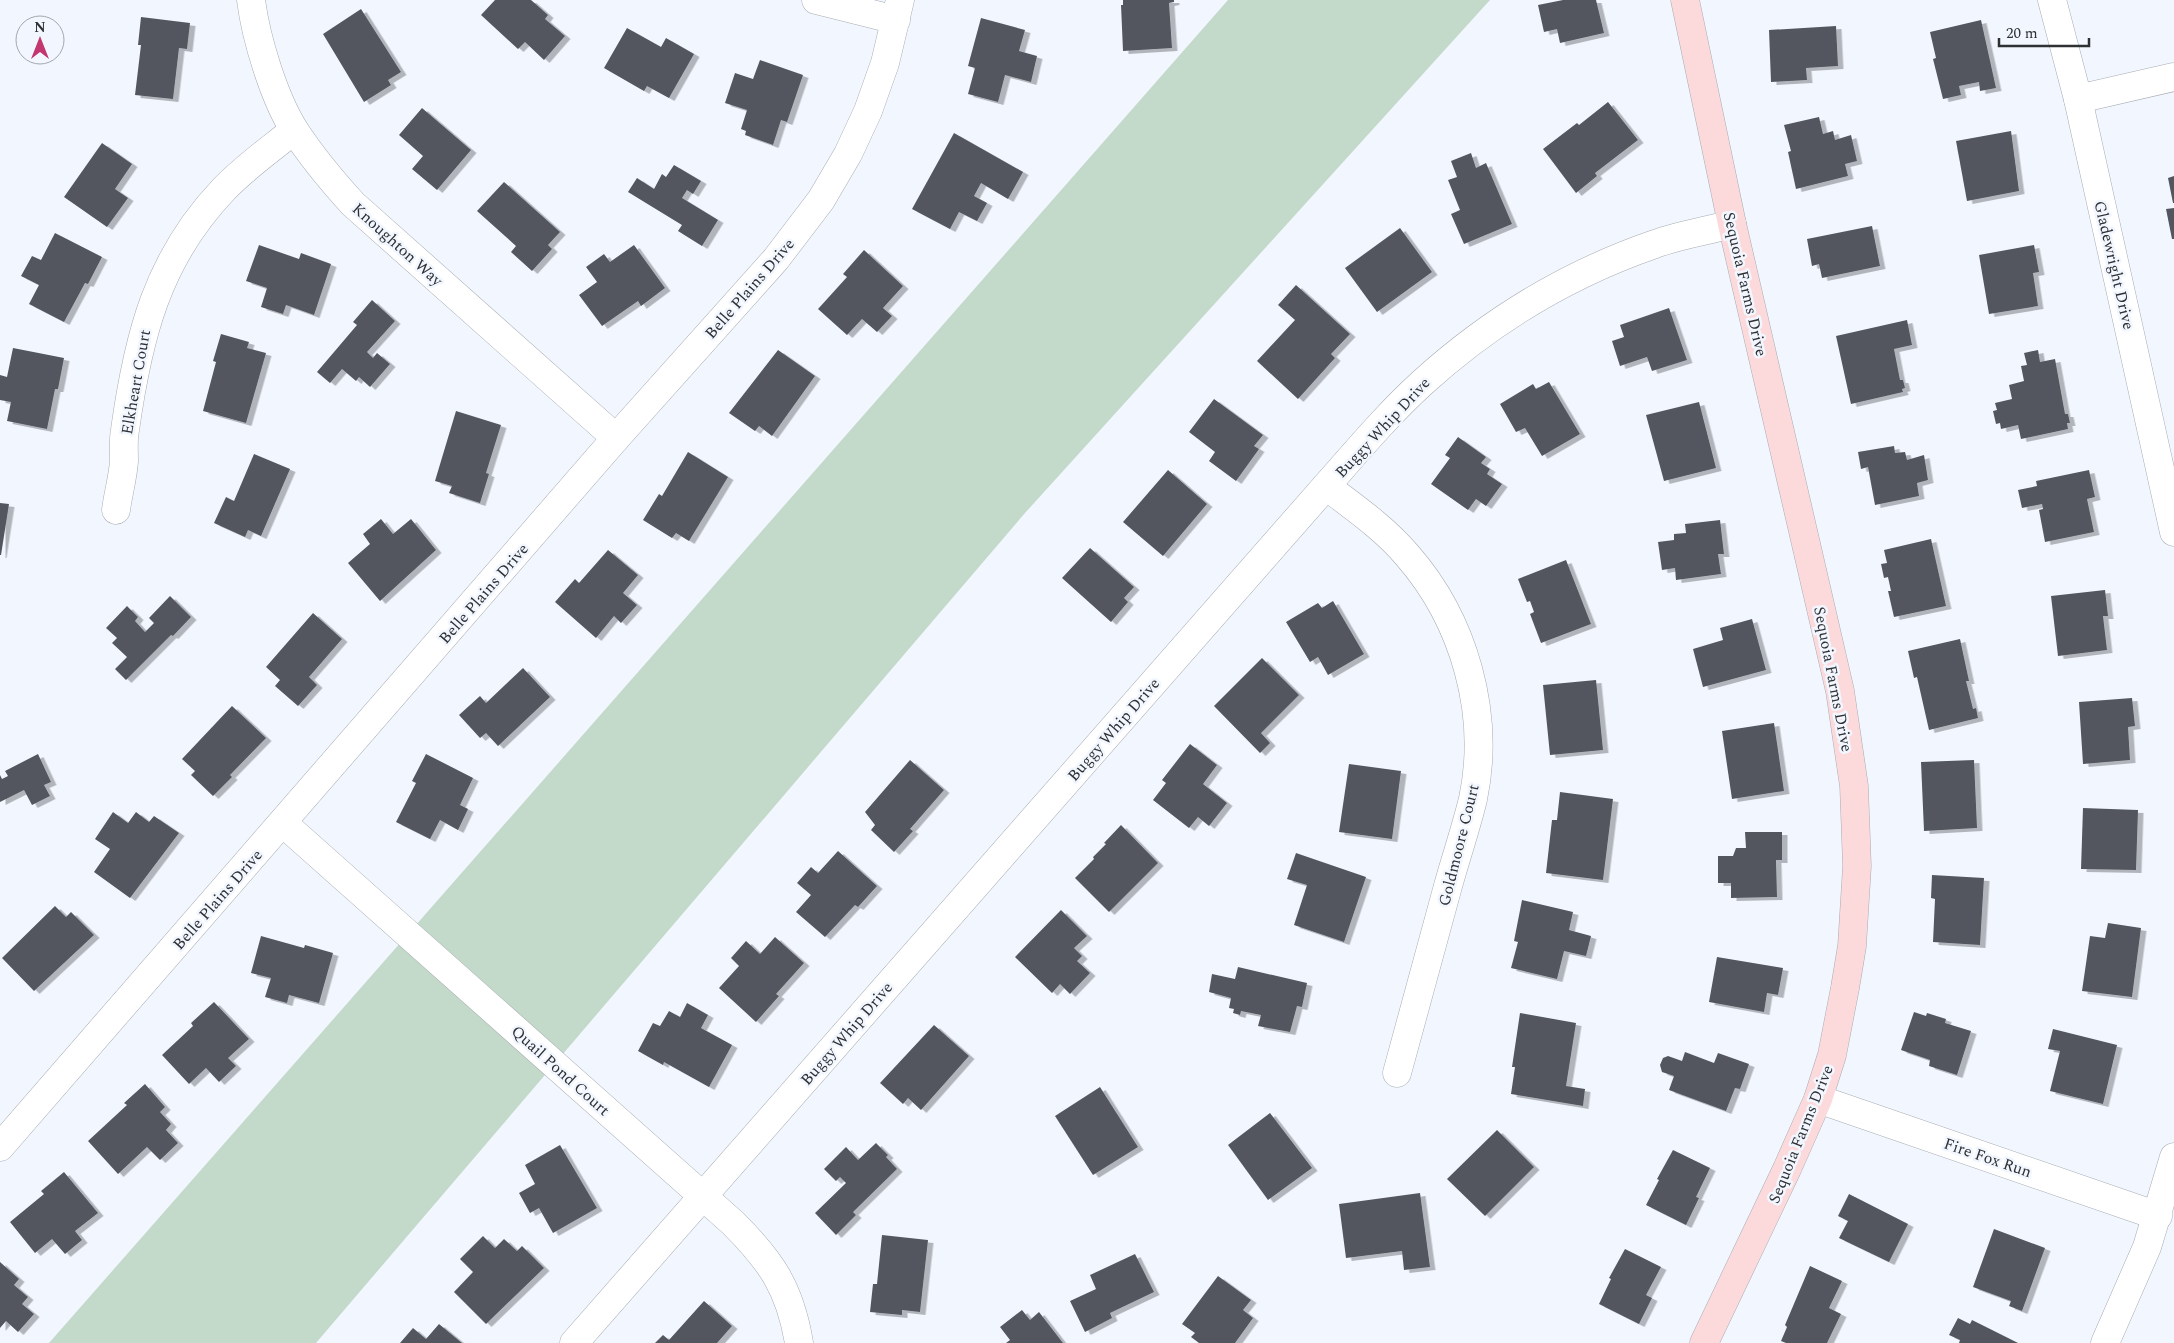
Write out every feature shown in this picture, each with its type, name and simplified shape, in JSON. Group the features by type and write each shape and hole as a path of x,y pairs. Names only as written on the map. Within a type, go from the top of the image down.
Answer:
{"street":[{"name":"Knoughton Way","path":"251,0 259,40 278,97 294,130 332,181 352,204 616,438"},
{"path":"816,0 898,10"},
{"name":"Sequoia Farms Drive","path":"1685,0 1732,224 1840,691 1854,786 1857,866 1852,946 1832,1055 1818,1099 1787,1169 1704,1343"},
{"name":"Gladewright Drive","path":"2052,0 2078,100 2174,532"},
{"name":"Belle Plains Drive","path":"0,1147 616,438 776,259 821,200 848,154 868,111 885,63 898,10"},
{"path":"2078,100 2174,77"},
{"name":"Elkheart Court","path":"116,510 124,462 124,433 137,354 148,313 164,274 191,229 224,188 294,130"},
{"name":"Buggy Whip Drive","path":"574,1343 1326,486 1391,413 1422,383 1466,345 1514,312 1569,280 1622,256 1657,243 1732,224"},
{"name":"Goldmoore Court","path":"1326,486 1379,526 1407,554 1430,583 1446,611 1459,640 1469,671 1476,708 1478,750 1473,798 1397,1073"},
{"name":"Quail Pond Court","path":"283,823 703,1196 762,1252 786,1293 796,1322 799,1343"},
{"name":"Fire Fox Run","path":"1818,1099 2158,1216"},
{"path":"2105,1343 2125,1301 2158,1216 2174,1157"}],"green space":[{"path":"1228,0 1490,0 1025,513 316,1343 49,1343"}],"building":[{"path":"495,0 531,0 548,15 545,19 565,36 544,60 525,42 518,49 481,15"},
{"path":"1123,0 1174,0 1174,2 1169,3 1172,48 1123,51 1121,5 1123,5"},
{"path":"1563,0 1596,0 1604,33 1560,43 1557,29 1544,32 1538,5"},
{"path":"361,9 401,72 388,80 391,85 364,102 323,34"},
{"path":"141,17 190,23 187,49 179,48 173,99 135,95 141,45 138,45"},
{"path":"981,18 1025,30 1019,51 1037,56 1031,82 1005,75 998,102 968,94 975,68 968,66"},
{"path":"1981,20 1996,88 1980,91 1979,82 1959,86 1961,95 1943,99 1933,59 1936,58 1930,32"},
{"path":"1836,26 1838,66 1806,68 1807,80 1771,82 1769,30"},
{"path":"627,28 661,47 666,38 694,54 669,98 647,86 644,91 604,68"},
{"path":"760,60 803,75 787,122 781,120 773,145 745,135 746,131 741,129 747,110 725,103 735,73 753,79"},
{"path":"1608,102 1638,140 1595,173 1597,176 1576,193 1543,149 1577,123 1579,125"},
{"path":"422,108 471,150 437,190 412,169 423,156 399,135"},
{"path":"1819,117 1823,134 1833,131 1835,140 1851,135 1857,161 1845,164 1848,176 1796,189 1788,152 1791,151 1784,125"},
{"path":"2011,131 2019,191 1967,201 1956,141"},
{"path":"954,133 1023,172 1008,199 981,183 974,196 987,203 977,221 959,212 950,229 912,209"},
{"path":"102,143 132,164 115,189 128,198 107,227 64,197"},
{"path":"1471,153 1476,168 1486,163 1512,224 1464,244 1451,214 1460,210 1448,180 1457,177 1451,161"},
{"path":"674,165 701,181 693,194 687,190 682,198 718,220 702,246 678,231 682,225 628,192 637,178 654,189 662,174 666,177"},
{"path":"2174,176 2174,203 2173,203 2168,178"},
{"path":"504,182 560,232 548,245 552,249 532,271 511,252 516,246 477,211"},
{"path":"2174,208 2174,239 2172,239 2166,209"},
{"path":"1872,226 1880,266 1822,278 1819,264 1812,266 1807,239"},
{"path":"1400,228 1432,272 1377,312 1345,268"},
{"path":"55,233 102,257 88,284 85,283 64,322 29,304 39,285 21,276 32,256 41,260"},
{"path":"259,245 299,259 301,253 331,264 314,315 286,305 283,314 261,307 267,288 246,281"},
{"path":"634,245 665,288 641,306 638,301 602,326 579,295 597,282 586,267 604,254 610,262"},
{"path":"2034,245 2039,272 2033,273 2038,306 1989,314 1979,255"},
{"path":"864,250 903,286 883,308 892,316 877,332 862,319 847,335 818,309 847,277 843,274"},
{"path":"1296,285 1350,334 1331,354 1335,358 1298,399 1257,361 1295,320 1278,305"},
{"path":"372,300 395,321 367,352 373,358 377,353 390,364 370,387 359,377 356,381 342,369 330,383 317,372 357,325 353,322"},
{"path":"1669,308 1687,360 1652,371 1647,357 1620,366 1612,341 1624,337 1620,325"},
{"path":"1907,320 1912,345 1894,349 1900,380 1903,380 1905,388 1902,389 1903,392 1851,404 1836,336"},
{"path":"221,334 249,342 247,348 266,353 246,423 203,411 216,362 213,361"},
{"path":"13,348 64,358 58,389 55,389 47,429 7,421 11,402 0,400 0,375 7,377"},
{"path":"778,350 815,376 772,436 759,426 755,431 729,413"},
{"path":"2038,350 2040,362 2055,359 2065,414 2068,414 2070,423 2067,423 2068,429 2021,439 2018,425 2001,429 2000,423 1996,424 1993,411 1997,410 1995,403 2012,399 2009,385 2024,381 2021,366 2027,365 2024,353"},
{"path":"1549,382 1580,434 1542,456 1525,428 1516,432 1500,404 1533,384 1536,389"},
{"path":"1214,399 1263,435 1254,446 1259,449 1236,481 1209,461 1215,452 1189,432"},
{"path":"1699,402 1716,468 1664,481 1646,415"},
{"path":"456,411 501,425 486,473 489,474 480,503 449,493 452,486 435,481"},
{"path":"1458,437 1486,457 1481,463 1490,469 1487,474 1502,484 1486,506 1476,499 1468,510 1431,484 1450,458 1445,455"},
{"path":"1894,446 1895,453 1905,452 1907,460 1924,455 1928,480 1917,483 1919,496 1875,505 1868,467 1861,469 1858,452"},
{"path":"688,452 728,477 689,541 676,533 672,538 643,520 659,494 662,496"},
{"path":"254,454 290,469 261,536 248,530 245,537 214,523 226,497 234,501"},
{"path":"1168,470 1207,504 1163,556 1123,522"},
{"path":"2089,470 2095,497 2087,499 2094,532 2045,542 2039,510 2043,509 2042,504 2022,508 2018,490 2037,486 2036,481"},
{"path":"0,503 9,504 1,555 0,555"},
{"path":"381,519 393,534 411,519 436,550 380,601 348,563 370,544 363,534"},
{"path":"1720,520 1724,554 1718,554 1721,574 1676,580 1675,568 1662,570 1658,542 1674,540 1674,534 1686,533 1685,524"},
{"path":"1931,539 1946,606 1894,617 1888,591 1891,591 1888,577 1884,578 1881,564 1887,563 1884,550"},
{"path":"1090,548 1134,587 1124,598 1128,602 1111,622 1062,578"},
{"path":"608,550 638,575 623,593 637,605 621,623 614,616 596,638 555,602 575,579 579,583"},
{"path":"1566,560 1591,624 1541,643 1530,614 1534,612 1530,601 1527,602 1518,579"},
{"path":"2105,590 2108,616 2103,616 2107,650 2058,656 2051,596"},
{"path":"170,596 191,617 126,680 115,669 127,657 112,643 117,638 106,628 127,606 138,617 135,621 145,632 154,623 149,618"},
{"path":"1333,601 1364,654 1328,675 1318,657 1310,662 1286,622 1318,603 1322,608"},
{"path":"313,613 342,639 309,677 317,685 298,706 275,686 280,680 266,667"},
{"path":"1752,619 1766,670 1703,687 1693,649 1723,640 1720,628"},
{"path":"1960,639 1969,681 1966,681 1973,709 1976,708 1978,718 1929,730 1917,677 1914,678 1908,651"},
{"path":"1262,658 1299,695 1261,733 1270,743 1260,753 1214,706"},
{"path":"523,668 550,697 498,746 486,733 480,738 459,715 480,696 486,703"},
{"path":"1596,680 1603,750 1550,755 1543,685"},
{"path":"2132,698 2135,726 2128,727 2130,760 2083,764 2079,702"},
{"path":"232,706 266,738 230,775 232,777 213,796 191,775 195,771 182,759"},
{"path":"1774,723 1784,791 1732,799 1722,731"},
{"path":"1190,744 1217,765 1203,784 1227,803 1209,826 1198,817 1189,828 1153,800 1166,783 1162,780"},
{"path":"38,754 51,782 44,785 50,796 32,805 24,790 0,802 0,775 2,779 8,776 5,771"},
{"path":"426,754 473,778 460,805 468,809 458,830 440,820 430,839 396,822 416,783 412,781"},
{"path":"910,760 944,790 910,829 913,831 894,852 871,830 875,825 865,812"},
{"path":"1974,760 1977,828 1924,831 1921,762"},
{"path":"1349,764 1401,771 1392,839 1339,832"},
{"path":"1560,792 1613,799 1603,880 1546,873 1552,820 1557,820"},
{"path":"2083,808 2138,810 2136,870 2081,869"},
{"path":"113,812 128,823 136,812 149,822 154,816 179,833 130,898 94,872 110,849 95,839"},
{"path":"1121,825 1158,863 1109,912 1075,878 1094,859 1093,857 1106,844 1104,843"},
{"path":"1745,832 1782,832 1782,860 1776,860 1777,897 1731,898 1731,883 1718,883 1718,856 1733,856 1736,848 1746,848"},
{"path":"838,851 877,886 858,907 855,905 825,937 796,912 811,895 797,883 811,867 818,873"},
{"path":"1296,853 1366,877 1344,942 1294,925 1307,885 1287,879"},
{"path":"1932,875 1984,878 1980,945 1933,942 1935,899 1931,898"},
{"path":"1522,900 1573,912 1569,930 1591,936 1586,956 1564,951 1557,979 1511,968 1518,942 1514,941"},
{"path":"55,906 66,917 71,912 94,935 34,991 2,958"},
{"path":"1061,910 1087,936 1074,948 1082,956 1077,961 1090,973 1070,994 1060,984 1052,993 1015,957"},
{"path":"2108,923 2141,928 2132,997 2082,991 2090,936 2105,938"},
{"path":"261,936 304,948 305,945 333,953 319,1003 289,995 287,1003 265,997 271,978 251,973"},
{"path":"775,937 804,963 776,994 779,996 756,1022 719,988 739,966 731,958 746,941 760,954"},
{"path":"1717,957 1783,968 1778,995 1767,993 1764,1012 1709,1002"},
{"path":"1238,967 1307,983 1302,1007 1297,1006 1290,1032 1258,1026 1261,1015 1241,1011 1240,1015 1233,1013 1234,1009 1229,1008 1231,998 1209,992 1212,974 1235,979"},
{"path":"214,1002 249,1039 228,1058 236,1066 219,1082 206,1068 189,1084 162,1055 193,1026 191,1023"},
{"path":"687,1003 708,1015 701,1028 732,1045 709,1087 664,1062 663,1065 638,1051 653,1023 660,1026 669,1011 680,1017"},
{"path":"1914,1012 1926,1016 1927,1013 1946,1019 1945,1023 1971,1031 1957,1075 1929,1066 1930,1060 1901,1050"},
{"path":"1520,1013 1576,1023 1566,1086 1585,1089 1583,1106 1511,1094 1515,1067 1512,1067"},
{"path":"934,1025 969,1056 921,1110 908,1098 903,1104 880,1083"},
{"path":"2053,1029 2117,1045 2103,1104 2050,1091 2060,1051 2048,1049"},
{"path":"1685,1052 1714,1063 1718,1053 1749,1064 1740,1089 1735,1088 1726,1111 1669,1090 1674,1076 1662,1072 1660,1065 1663,1058 1668,1056 1682,1061"},
{"path":"145,1084 165,1107 160,1112 171,1124 166,1130 178,1143 160,1160 147,1147 118,1174 88,1141 127,1105 124,1103"},
{"path":"1100,1087 1138,1147 1093,1175 1055,1116"},
{"path":"1270,1113 1312,1168 1268,1200 1228,1145"},
{"path":"1497,1130 1534,1167 1485,1216 1447,1179"},
{"path":"876,1143 888,1155 886,1157 897,1169 853,1212 856,1215 836,1235 815,1213 846,1183 840,1177 836,1181 824,1169 846,1147 858,1160"},
{"path":"560,1145 597,1208 553,1233 539,1208 530,1213 519,1193 535,1184 525,1165"},
{"path":"1673,1150 1710,1168 1696,1197 1699,1198 1686,1225 1646,1205 1659,1180 1657,1179"},
{"path":"64,1172 98,1213 75,1231 82,1240 65,1254 52,1239 35,1253 10,1222 44,1194 41,1191"},
{"path":"1420,1193 1430,1267 1404,1270 1402,1251 1346,1258 1339,1204"},
{"path":"1849,1194 1908,1224 1889,1262 1839,1238 1848,1221 1838,1216"},
{"path":"1994,1229 2045,1248 2022,1311 2009,1306 2011,1301 1973,1287"},
{"path":"882,1235 928,1240 920,1312 902,1310 902,1315 870,1312 873,1284 877,1284"},
{"path":"483,1236 495,1248 504,1239 517,1251 522,1246 544,1268 486,1324 454,1292 473,1272 460,1259"},
{"path":"1625,1249 1661,1267 1646,1295 1652,1298 1639,1324 1599,1304 1611,1279 1609,1278"},
{"path":"1135,1254 1154,1292 1110,1313 1112,1318 1085,1332 1070,1301 1096,1289 1090,1275"},
{"path":"0,1262 19,1279 14,1285 28,1297 22,1304 34,1314 18,1332 6,1321 0,1328"},
{"path":"1810,1266 1842,1281 1829,1308 1841,1314 1827,1343 1786,1343 1781,1341 1787,1327 1785,1325"},
{"path":"1218,1276 1251,1300 1243,1310 1253,1318 1235,1343 1199,1343 1191,1337 1195,1333 1182,1324"},
{"path":"704,1301 732,1326 717,1343 655,1343 663,1335 669,1340"},
{"path":"1022,1310 1030,1320 1039,1312 1063,1343 1006,1343 1010,1340 1000,1327"},
{"path":"1958,1318 1970,1324 1972,1320 2018,1343 1959,1343 1960,1340 1949,1335"},
{"path":"439,1324 462,1343 400,1343 413,1328 426,1339"}]}
